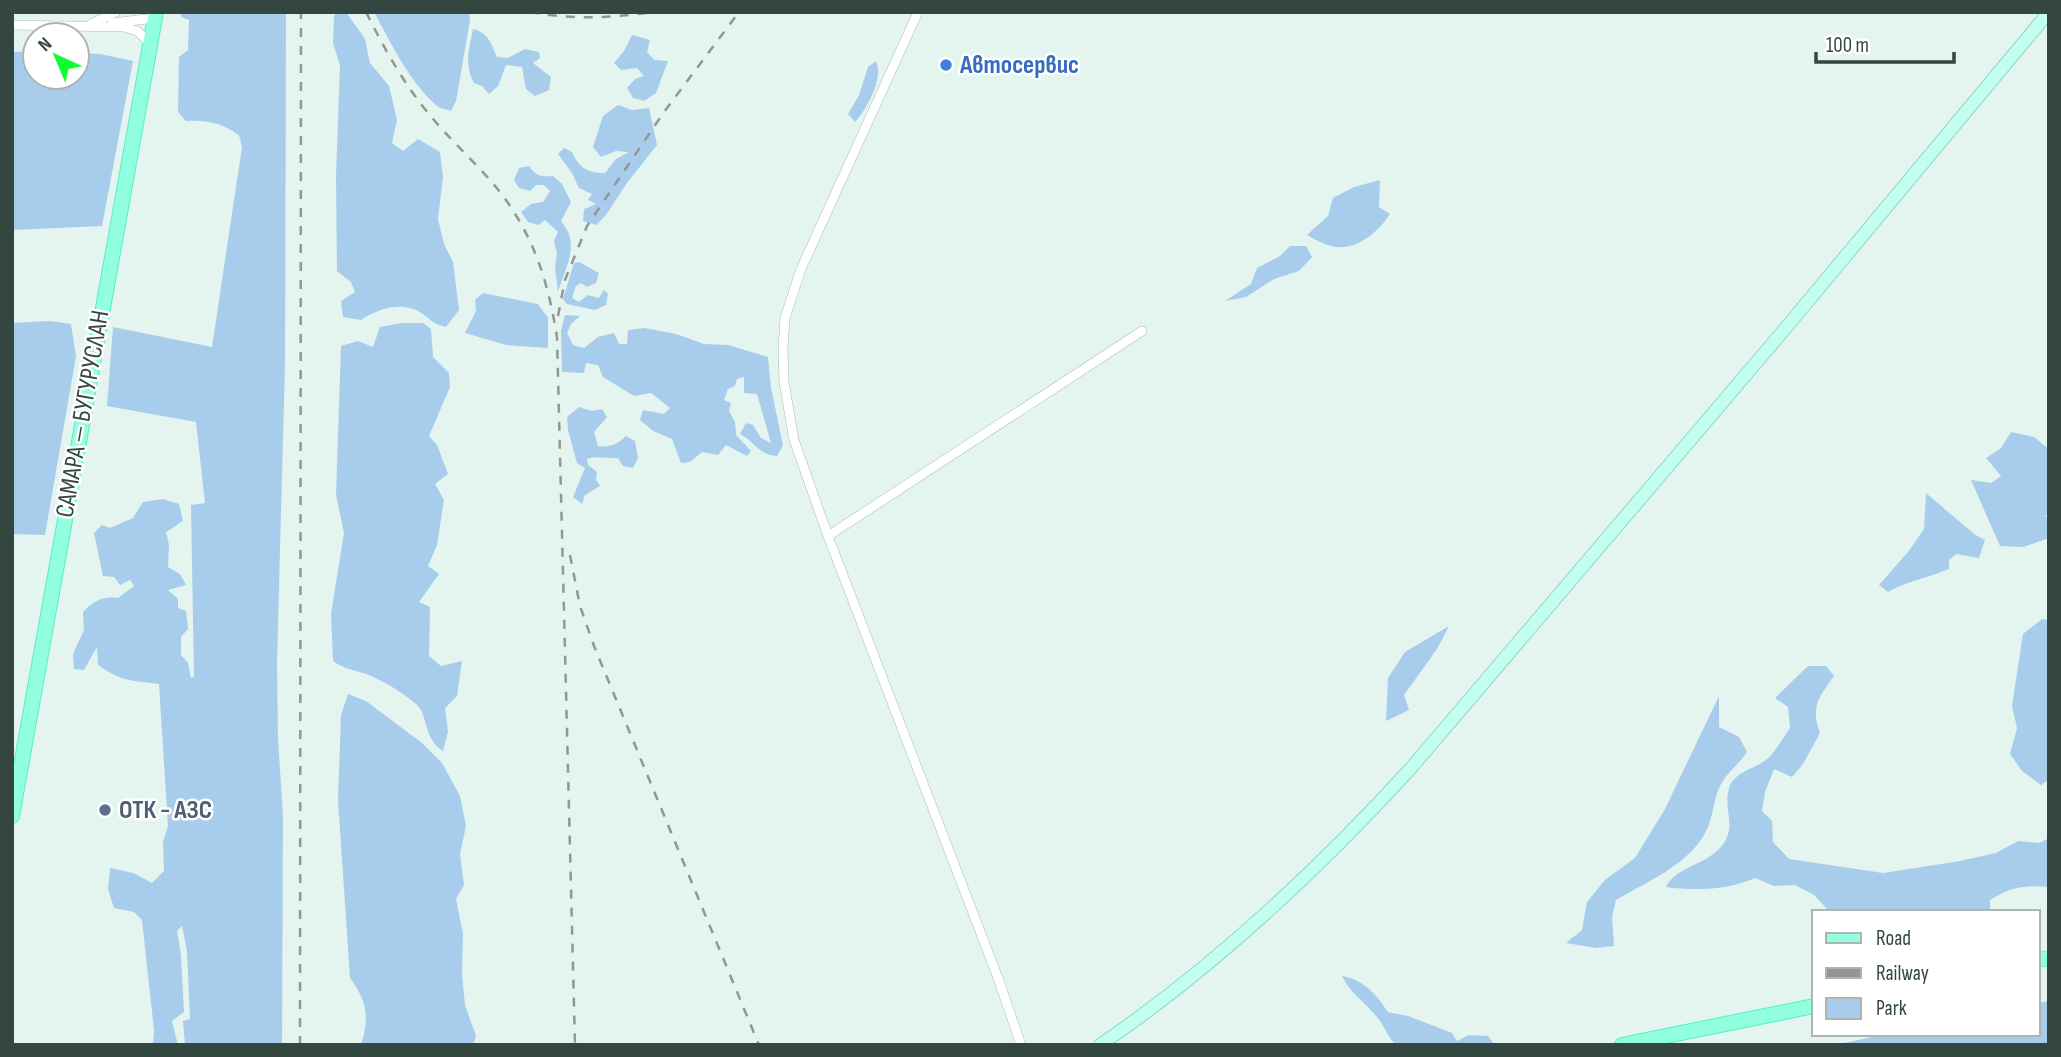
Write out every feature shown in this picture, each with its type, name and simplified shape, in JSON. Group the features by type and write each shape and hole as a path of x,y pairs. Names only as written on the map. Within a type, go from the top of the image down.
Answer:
{"main road":[{"name":"САМАРА — БУГУРУСЛАН","path":"12,816 156,15"},
{"path":"1622,1045 1812,1006"}],"street":[{"path":"91,24 116,12"},
{"path":"918,12 801,269 785,318 783,349 788,412 794,440 828,536 988,952 1021,1045"},
{"path":"1100,1045 1251,928 1366,817 1412,767 1793,319 2049,12"},
{"path":"91,25 156,15"},
{"path":"91,25 124,27 137,31 151,44"},
{"path":"828,536 1142,331"}],"green space":[{"path":"181,12 286,12 285,363 277,664 283,816 282,1045 185,1045 183,1021 190,1019 187,951 182,926 177,931 184,1012 172,1021 178,1045 153,1045 154,1030 142,920 134,912 114,908 108,889 110,868 133,873 152,883 164,871 163,842 168,826 159,684 127,679 106,670 98,665 97,647 84,670 74,669 73,654 84,630 83,612 99,600 118,598 134,586 130,580 120,585 114,577 103,576 94,533 102,525 110,528 133,518 143,502 163,499 179,504 183,521 166,532 169,545 168,567 180,574 186,585 168,590 178,599 178,608 186,611 188,629 181,637 181,655 188,663 191,678 194,677 191,505 205,503 196,422 107,406 113,327 212,347 242,147 239,135 232,131 214,123 186,121 178,112 179,57 188,50 189,20 181,17"},
{"path":"337,12 346,12 365,39 370,63 389,86 397,120 392,143 403,151 418,139 440,152 443,177 438,219 444,244 453,262 459,310 446,327 408,307 375,312 361,320 343,317 341,301 355,292 351,282 337,271 336,176 340,65 333,43 334,16"},
{"path":"374,12 469,12 470,20 456,101 451,111 438,106 417,85"},
{"path":"473,29 486,36 497,57 508,58 525,49 539,52 540,58 533,63 551,77 549,90 535,96 526,89 522,67 506,65 498,86 489,94 482,86 474,83 468,63"},
{"path":"632,35 650,40 647,52 654,60 668,61 656,93 644,101 633,98 627,88 635,79 644,76 637,68 621,70 614,63"},
{"path":"12,52 21,52 21,91 91,91 91,54 133,61 102,226 12,230"},
{"path":"876,61 876,84 855,122 848,114 859,95 868,67"},
{"path":"618,105 632,110 649,108 657,145 596,225 583,221 584,209 596,204 588,200 592,194 579,188 558,154 564,148 572,152 585,168 605,173 616,159 629,152 616,151 601,157 593,147 603,116"},
{"path":"529,166 539,175 553,176 562,184 571,202 561,221 567,230 571,247 558,292 554,241 558,232 545,220 539,225 528,222 521,212 531,204 543,202 550,191 544,185 536,185 530,191 519,188 514,180 519,168"},
{"path":"1380,180 1379,207 1390,214 1371,235 1355,244 1337,247 1307,235 1328,216 1333,198 1354,187"},
{"path":"1290,246 1306,246 1312,257 1299,271 1274,279 1246,297 1225,301 1251,284 1257,268 1280,256"},
{"path":"579,262 599,273 596,283 587,287 581,283 576,286 572,298 579,302 588,295 599,298 604,290 608,294 606,305 595,310 567,304 563,299 574,263"},
{"path":"483,293 538,304 548,318 548,348 506,345 465,333 476,311 475,300"},
{"path":"565,315 580,316 571,324 567,333 573,345 584,348 598,337 614,333 619,344 627,344 628,330 645,328 676,334 704,344 728,345 768,357 771,388 783,445 777,456 761,451 740,434 746,423 753,425 761,438 771,443 757,394 744,393 744,377 737,379 735,386 728,389 724,400 731,403 729,411 735,422 736,435 751,451 747,456 726,445 718,455 702,452 690,462 681,463 672,439 653,431 640,420 643,410 664,414 670,408 651,393 634,396 603,377 598,365 586,363 584,373 562,372 561,331"},
{"path":"50,321 71,324 76,356 45,535 12,534 12,323"},
{"path":"423,323 431,329 433,357 449,373 450,387 429,436 437,445 448,474 435,484 444,500 437,545 428,566 439,574 419,602 430,607 429,656 441,666 462,661 457,696 445,708 448,732 443,751 432,739 423,714 416,704 384,682 333,661 331,614 344,533 336,495 341,346 358,341 373,347 380,327"},
{"path":"579,407 592,411 602,409 607,417 594,432 598,446 613,445 626,436 635,441 638,458 633,468 623,466 618,458 587,459 588,465 597,472 596,479 600,486 585,495 582,504 573,497 585,468 577,463 567,417"},
{"path":"2011,432 2034,437 2049,449 2049,515 2045,515 2049,522 2049,538 2023,547 2000,546 1971,480 1991,483 2001,476 1986,458 2001,448"},
{"path":"1926,493 1974,534 1985,540 1979,558 1956,554 1949,560 1949,569 1888,592 1879,585 1924,529"},
{"path":"2042,619 2049,620 2049,779 2041,785 2022,771 2010,754 2017,728 2012,706 2023,634"},
{"path":"1449,626 1437,649 1404,695 1409,710 1386,721 1388,678 1405,652"},
{"path":"1808,666 1826,666 1834,676 1818,703 1816,716 1820,733 1803,764 1792,777 1774,769 1765,792 1762,811 1772,821 1773,842 1789,859 1883,873 1960,861 1996,853 2018,841 2039,843 2049,838 2049,887 2025,887 2005,892 1990,900 1990,910 1828,910 1814,895 1795,885 1774,886 1755,878 1712,888 1666,887 1676,875 1712,855 1725,842 1729,827 1727,796 1732,782 1770,756 1790,728 1788,707 1775,698"},
{"path":"348,694 366,701 422,743 442,763 460,796 466,826 460,854 464,885 456,899 463,934 462,975 465,1005 476,1036 473,1045 361,1045 366,1018 360,994 350,978 338,800 341,715"},
{"path":"1719,696 1719,727 1739,737 1747,752 1720,786 1708,827 1701,840 1681,861 1616,900 1612,917 1614,946 1596,948 1566,943 1582,930 1587,902 1605,880 1635,858 1665,809"},
{"path":"1342,976 1369,989 1388,1012 1408,1016 1452,1033 1457,1041 1469,1035 1488,1036 1495,1045 1396,1045 1380,1021 1350,989"},
{"path":"2049,1001 2049,1045 1835,1045 1877,1036 2040,1036 2040,1003"}],"railway":[{"path":"300,1045 301,12"},
{"path":"366,12 414,95 499,190 517,217 538,260 554,321 557,337 575,1045"},
{"path":"530,12 592,17 654,12"},
{"path":"558,316 565,280 587,226 664,112 739,12"},
{"path":"570,555 580,606 594,646 759,1045"}],"place":[{"name":"Автосервис","path":"946,65"},
{"name":"ОТК - АЗС","path":"105,810"}]}
